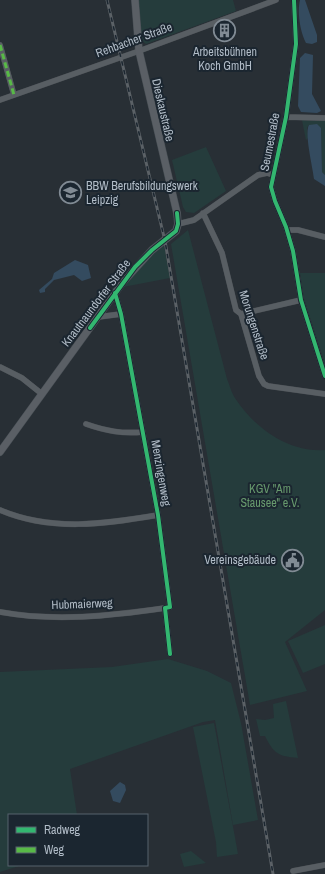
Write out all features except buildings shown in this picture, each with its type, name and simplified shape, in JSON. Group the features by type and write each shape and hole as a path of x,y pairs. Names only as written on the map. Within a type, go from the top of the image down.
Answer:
{"main road":[{"name":"Dieskaustraße","path":"135,0 139,51 178,224"},
{"name":"Knautnaundorfer Straße","path":"0,452 115,293 146,256 174,233 178,224"}],"street":[{"name":"Rehbacher Straße","path":"0,100 139,51 276,0"},
{"name":"Seumestraße","path":"294,0 296,44 286,117 271,187 287,230 293,251 301,300 325,376"},
{"path":"0,45 2,60 14,95"},
{"path":"286,117 325,118"},
{"path":"178,224 190,222 258,175 267,173 273,174"},
{"name":"Morungenstraße","path":"203,213 219,246 236,310 240,314 259,376 264,384 268,386 325,394"},
{"path":"287,230 298,230 325,237"},
{"name":"Menzingenweg","path":"115,293 121,314 158,515 170,606 165,608 170,654"},
{"path":"240,314 301,300"},
{"path":"98,317 121,314"},
{"path":"0,367 22,378 42,394"},
{"name":"Menzingenweg","path":"86,424 127,434 143,432"},
{"path":"0,510 43,522 74,524 98,524 158,515"},
{"name":"Hubmaierweg","path":"0,612 16,615 82,617 165,608"},
{"path":"293,871 325,865"}],"green space":[{"path":"137,0 233,0 236,11 146,44 141,40"},
{"path":"302,120 325,121 325,175 322,172 321,128 309,125 307,128 308,138 306,140"},
{"path":"206,147 226,191 194,213 186,212 183,207 172,160"},
{"name":"KGV \"Am Stausee\" e.V.","path":"188,230 227,379 235,399 254,421 275,437 299,448 325,450 325,610 285,642 307,691 250,705 171,244"},
{"path":"164,245 170,278 123,287 143,262"},
{"path":"300,273 325,273 325,364 304,299"},
{"path":"325,625 325,664 303,673 288,641"},
{"path":"168,659 207,671 231,683 241,723 258,820 233,825 215,720 203,722 70,769 77,814 8,814 8,866 19,866 0,872 0,672 112,667"},
{"path":"286,701 298,758 277,753 271,747 265,736 260,736 256,719 265,720 274,718 273,704"},
{"path":"214,723 238,854 217,857 216,842 193,727"},
{"path":"191,851 206,863 184,867 180,854"}],"water":[{"path":"300,0 305,0 317,35 317,42 312,44 306,43 302,33 299,16"},
{"path":"305,53 313,55 312,94 321,111 317,113 301,112 298,106 300,58"},
{"path":"317,124 321,128 322,172 325,175 325,186 314,179 308,143 309,125"},
{"path":"75,260 88,265 91,278 82,281 74,275 54,280 45,289 45,292 40,293 39,290 52,279 54,273"},
{"path":"120,782 125,785 126,790 120,803 113,801 110,791"}],"railway":[{"path":"107,0 165,241 273,874"}],"marked path":[{"path":"0,45 14,95"}],"cycle path":[{"path":"294,0 296,44 286,117 271,187 293,251 301,300 325,376"},
{"path":"90,328 135,267 152,250 176,231 178,224 177,213"},
{"path":"115,293 121,314 158,515 170,607 165,608 170,654"}],"place":[{"name":"Arbeitsbühnen Koch GmbH","path":"225,31"},
{"name":"BBW Berufsbildungswerk Leipzig","path":"71,193"},
{"name":"Vereinsgebäude","path":"292,560"}]}
